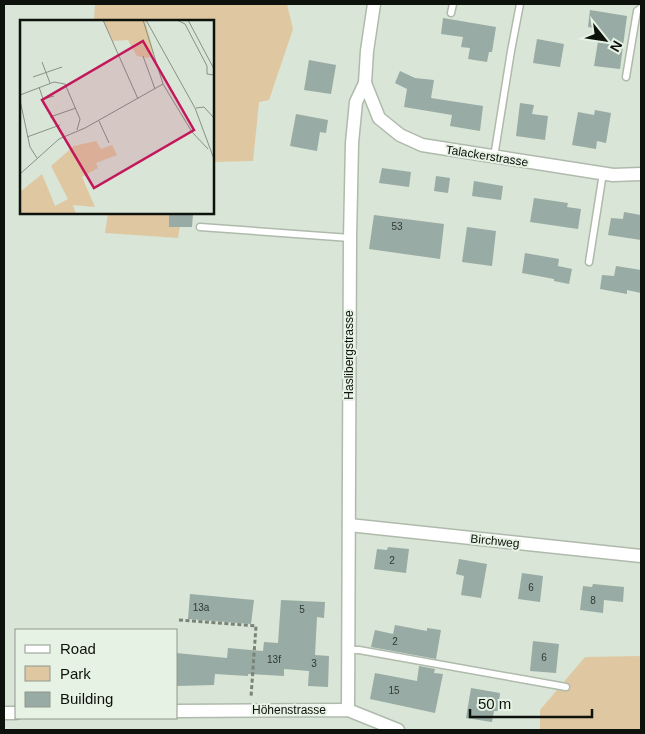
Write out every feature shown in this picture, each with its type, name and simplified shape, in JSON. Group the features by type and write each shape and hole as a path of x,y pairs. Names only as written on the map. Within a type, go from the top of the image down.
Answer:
{"street":[{"name":"Haslibergstrasse","path":"348,710 352,143 356,102 365,83 374,4"},
{"name":"Talackerstrasse","path":"365,83 380,118 400,135 422,146 612,175 641,174"},
{"name":"Birchweg","path":"348,526 641,556"},
{"name":"Höhenstrasse","path":"178,711 348,710 398,730"}],"lane":[{"path":"451,13 453,4"},
{"path":"494,157 520,4"},
{"path":"626,76 637,10 641,8"},
{"path":"589,262 603,173"},
{"path":"200,227 350,238"},
{"path":"348,650 359,650 566,687"}],"path":[{"path":"179,620 256,626 250,710"}],"green space":[{"path":"95,4 287,4 293,29 269,100 259,102 253,161 214,162 214,20 94,20"},
{"path":"108,214 182,214 178,238 105,233"},
{"path":"641,656 641,730 540,730 540,710 585,657"}],"building":[{"path":"590,10 627,16 620,69 594,66 600,29 588,27"},
{"path":"443,18 496,27 492,52 489,52 487,62 468,59 470,48 461,47 463,37 441,34"},
{"path":"537,39 564,44 560,67 533,63"},
{"path":"309,60 336,65 331,94 304,90"},
{"path":"400,71 415,78 434,80 431,98 483,106 480,131 450,126 452,115 404,107 407,89 395,83"},
{"path":"520,103 534,105 532,114 548,116 545,140 516,136"},
{"path":"595,110 611,113 606,143 597,141 596,149 572,145 578,112 594,115"},
{"path":"296,114 328,120 326,133 320,132 317,151 290,146"},
{"path":"382,168 411,172 409,187 379,183"},
{"path":"436,176 450,178 448,193 434,191"},
{"path":"474,181 503,186 501,200 472,196"},
{"path":"534,198 568,203 567,207 581,209 578,229 530,222"},
{"path":"624,212 641,215 641,240 608,235 611,218 623,219"},
{"path":"169,214 193,214 192,227 169,227"},
{"path":"374,215 444,224 440,259 369,249"},
{"path":"467,227 496,231 492,266 462,262"},
{"path":"525,253 559,259 558,266 572,269 569,284 522,273"},
{"path":"616,266 641,270 641,293 627,290 627,294 600,289 602,275 614,276"},
{"path":"388,547 409,549 406,573 374,569 377,549 387,550"},
{"path":"459,559 487,564 481,598 461,595 464,576 456,574"},
{"path":"522,573 543,576 540,602 518,599"},
{"path":"593,584 624,587 623,602 604,600 603,613 580,610 583,586 592,587"},
{"path":"190,594 254,600 251,624 188,619"},
{"path":"281,600 325,602 324,618 317,617 315,655 329,656 328,687 308,686 309,671 284,669 284,676 215,674 214,685 178,686 178,653 227,658 228,648 263,651 264,642 278,643"},
{"path":"395,625 427,631 427,628 441,630 436,659 371,647 375,630 393,634"},
{"path":"533,641 559,644 556,673 530,671"},
{"path":"419,666 435,669 434,673 443,674 435,713 370,699 375,673 417,681"},
{"path":"471,688 500,693 498,711 494,711 492,722 466,718"}]}
